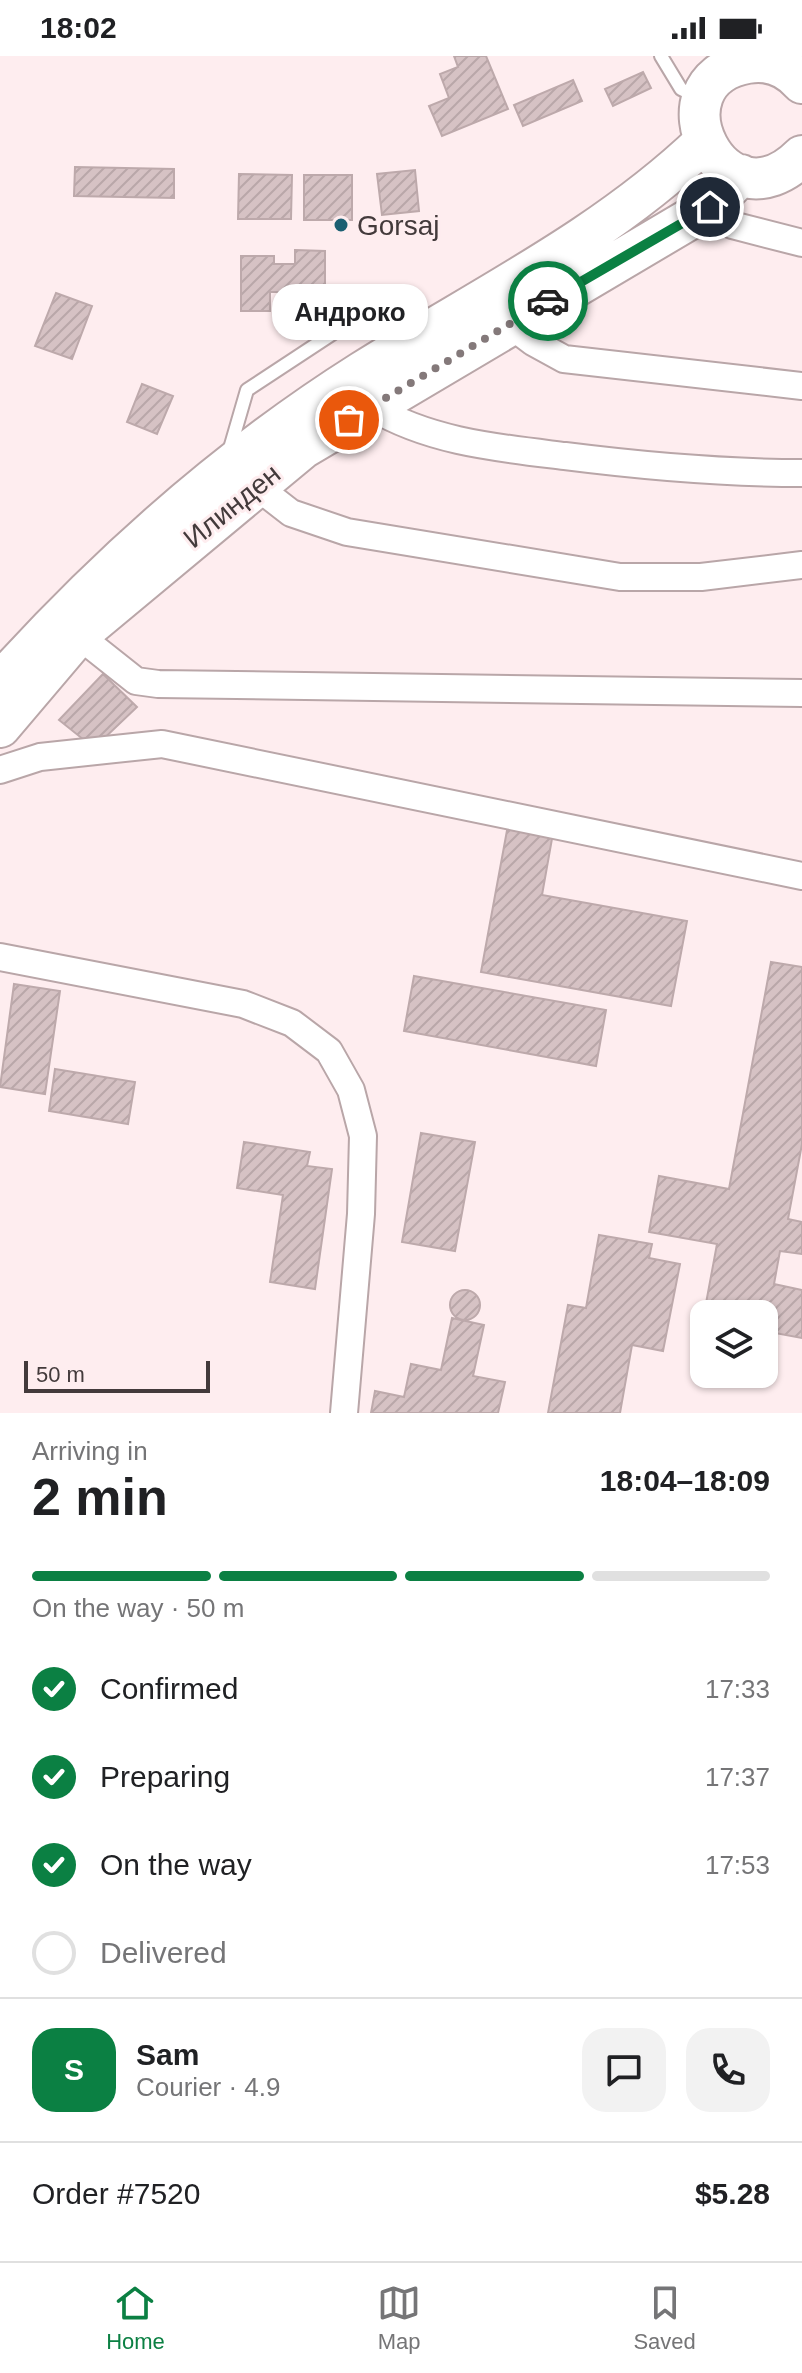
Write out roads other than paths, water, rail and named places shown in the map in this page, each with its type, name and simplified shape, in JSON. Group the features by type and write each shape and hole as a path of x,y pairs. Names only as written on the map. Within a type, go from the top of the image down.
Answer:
{"main road":[{"path":"791,70 756,61 718,74 699,120 704,142 725,168 741,175 772,176 790,167 802,156"},
{"name":"Илинден","path":"0,727 78,635 240,477 273,431 611,221 658,185 704,142"},
{"name":"Илинден","path":"0,683 63,613 240,477 303,448 710,207 741,175"}],"street":[{"path":"710,207 732,225 802,243"},
{"path":"509,324 564,359 802,386"},
{"path":"372,407 397,422 443,437 521,451 727,473 802,473"},
{"path":"240,477 291,513 347,532 509,561 634,577 701,577 802,565"},
{"path":"78,635 136,681 158,684 802,693"},
{"path":"0,770 40,757 162,744 802,876"},
{"path":"0,957 243,1004 292,1023 329,1051 351,1090 363,1136 361,1214 344,1413"}],"lane":[{"path":"661,56 681,89 718,74"}],"place":[{"name":"Gorsaj","path":"341,225"},
{"name":"Андроко","path":"349,420"}]}
